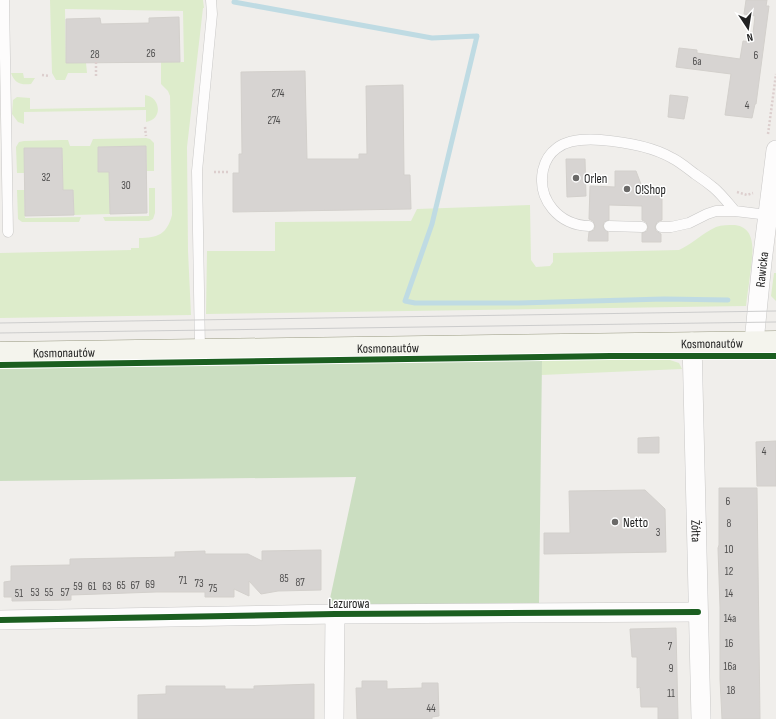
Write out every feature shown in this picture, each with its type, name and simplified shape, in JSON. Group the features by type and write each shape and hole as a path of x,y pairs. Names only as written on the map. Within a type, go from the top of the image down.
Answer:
{"main road":[{"name":"Kosmonautów","path":"0,353 776,342"}],"street":[{"name":"Rawicka","path":"754,342 768,215 772,143"},
{"name":"Żółta","path":"692,342 701,719"},
{"name":"Lazurowa","path":"0,620 335,614 698,612"},
{"path":"334,719 335,614"}],"lane":[{"path":"4,0 8,232"},
{"path":"200,350 198,171 212,14 211,0"},
{"path":"589,226 574,224 559,216 548,203 543,190 542,176 546,160 556,148 570,141 597,140 635,144 673,158 715,188 735,211"},
{"path":"661,227 671,227 689,223 707,214 716,212 735,211 768,215"},
{"path":"609,226 642,227"}],"path":[{"path":"96,58 96,76"},
{"path":"772,143 776,74"},
{"path":"42,75 50,76"},
{"path":"146,127 146,136"},
{"path":"214,172 228,172"}],"green space":[{"path":"50,0 203,0 204,8 187,147 188,251 191,315 0,318 0,253 131,250 131,248 139,248 139,238 161,234 167,227 172,215 170,96 168,91 161,84 161,62 184,62 183,11 65,9 66,63 86,63 87,73 68,73 65,80 56,80 52,73"},
{"path":"11,73 23,73 24,78 35,78 31,84 21,84 14,80"},
{"path":"145,95 154,100 158,108 155,117 146,122 146,110 24,112 24,124 18,122 12,114 13,100 17,97 30,98 30,109 145,107"},
{"path":"93,139 150,139 154,143 154,171 147,171 146,146 98,147 99,172 109,172 110,214 74,215 73,191 63,190 62,148 24,148 24,173 17,173 16,147 19,142 68,140 70,146 90,146"},
{"path":"149,188 155,188 155,213 153,219 149,221 105,221 103,217 149,216"},
{"path":"17,190 24,190 25,218 81,217 79,222 22,222 18,219"},
{"path":"530,205 531,260 536,267 550,266 553,262 553,253 679,250 716,227 723,225 735,225 743,227 751,238 752,245 752,260 746,306 206,314 207,251 275,251 275,222 411,221 417,209"},
{"path":"774,273 776,273 776,301 771,296"},
{"path":"667,359 679,363 682,369 541,375 542,360"},
{"path":"542,360 539,604 328,608 356,477 0,481 0,369"}],"building":[{"path":"746,0 767,0 766,6 769,6 756,104 752,118 725,115 731,74 676,67 679,48 697,50 697,53 740,59 743,41 752,42 755,16 744,14"},
{"path":"179,17 180,62 66,63 66,19 100,18 101,24 149,23 149,18"},
{"path":"305,71 307,159 359,159 359,154 367,154 366,86 403,85 404,175 410,175 411,209 233,212 233,173 239,173 239,154 242,154 241,72"},
{"path":"670,95 688,97 684,119 668,117"},
{"path":"146,146 147,213 110,214 109,172 98,172 98,147"},
{"path":"24,148 62,148 63,190 73,190 74,215 25,216"},
{"name":"Orlen","path":"566,159 585,159 586,196 567,197"},
{"path":"615,171 636,171 642,187 662,188 662,220 657,222 655,227 656,231 661,234 661,242 642,242 642,233 647,231 648,227 646,222 642,220 642,206 609,205 609,220 604,222 603,226 608,232 608,241 588,241 589,232 594,230 595,226 593,221 589,219 590,186 615,187"},
{"path":"659,437 659,453 638,453 638,438"},
{"path":"776,441 776,486 757,486 756,442"},
{"path":"719,488 757,488 760,719 722,719 718,548"},
{"path":"645,490 665,509 666,552 544,554 544,533 570,533 569,491"},
{"path":"321,550 321,590 278,591 261,594 249,581 249,596 234,589 234,597 205,597 205,592 156,592 71,595 71,600 12,601 12,597 4,597 4,582 11,581 11,566 70,565 70,559 175,557 175,552 205,551 205,554 248,554 262,561 262,551"},
{"path":"676,628 678,719 658,719 658,707 641,707 640,687 637,688 637,657 632,657 630,629"},
{"path":"362,681 387,681 387,689 422,688 422,683 438,683 439,716 432,717 432,719 357,719 356,688 362,688"},
{"path":"314,684 314,719 138,719 138,695 166,694 166,686 225,686 225,689 254,689 254,686"}],"waterway":[{"path":"234,2 432,38 477,36 432,224 405,301 415,303 519,303 664,299 728,300"}],"tram line":[{"path":"0,323 776,311"},
{"path":"0,333 776,322"}],"cycle path":[{"path":"0,365 610,356 776,356"},
{"path":"0,620 335,614 698,612"}],"place":[{"name":"Orlen","path":"576,178"},
{"name":"O!Shop","path":"627,189"},
{"name":"Netto","path":"615,522"}]}
